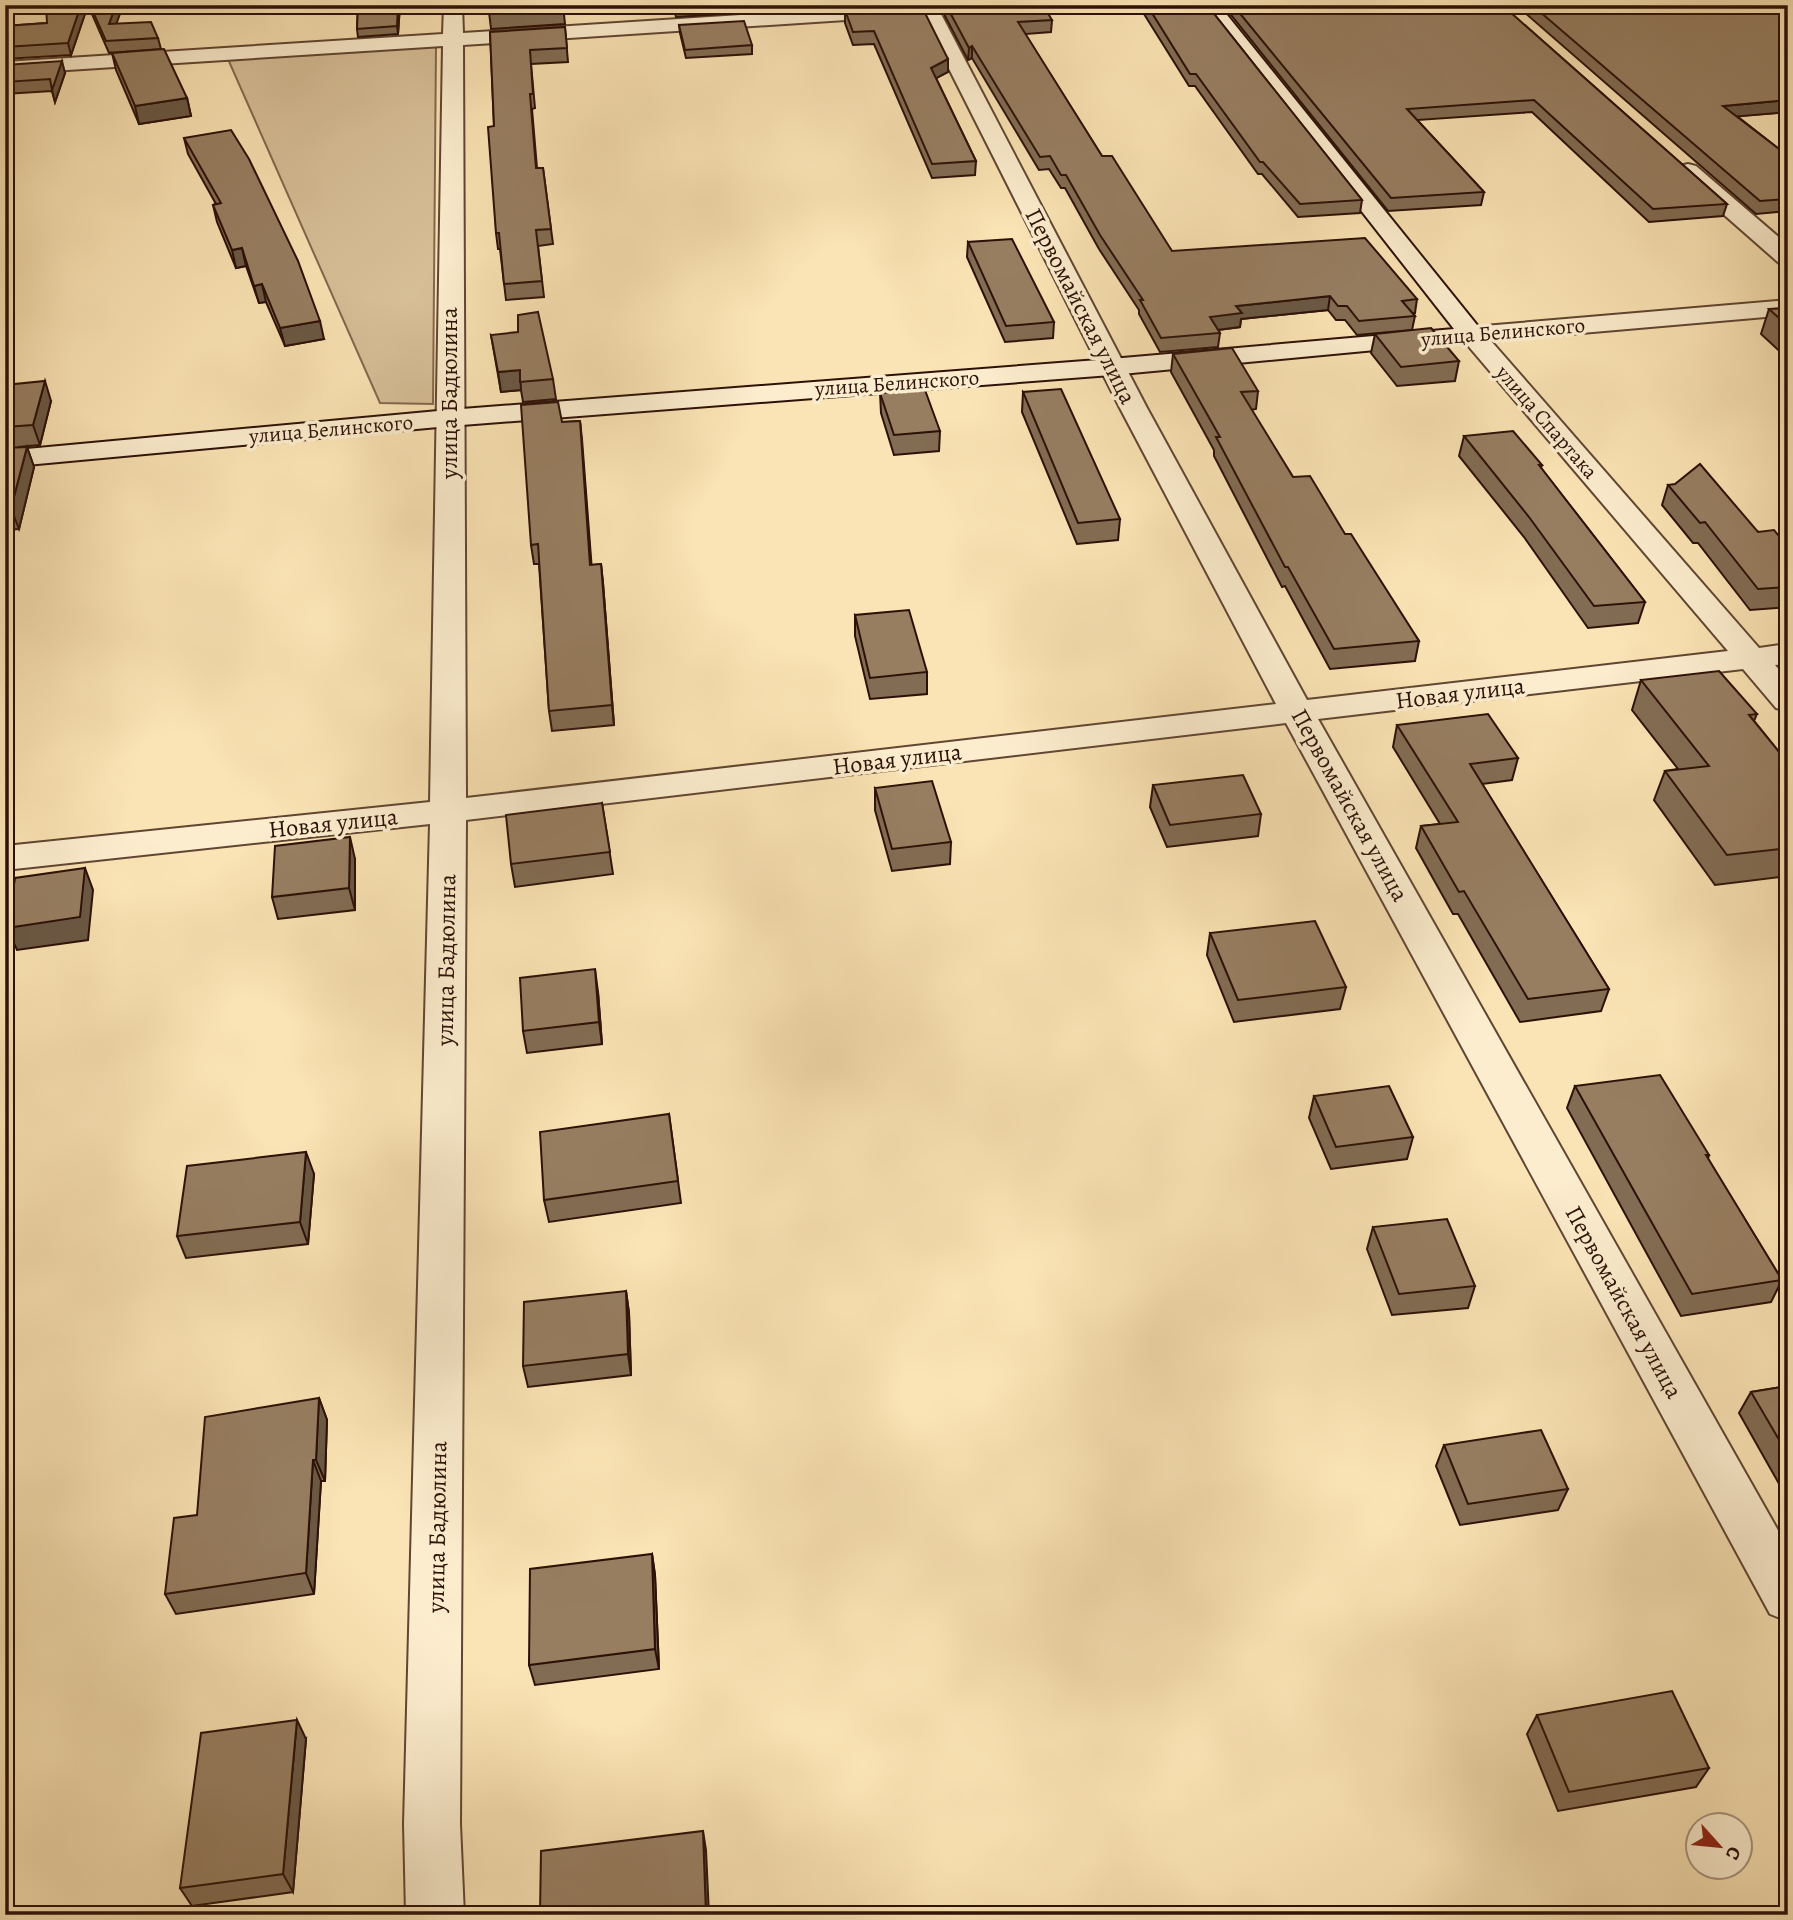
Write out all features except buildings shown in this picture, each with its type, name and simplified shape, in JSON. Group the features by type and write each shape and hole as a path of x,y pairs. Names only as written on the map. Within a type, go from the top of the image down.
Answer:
{"street":[{"path":"5,68 452,22 990,5"},
{"name":"улица Спартака","path":"1209,5 1472,335 1788,701"},
{"name":"Первомайская улица","path":"928,7 1111,367 1298,712 1788,1597"},
{"name":"улица Бадюлина","path":"435,1915 432,1824 448,811 452,22"},
{"path":"1675,159 1788,258"},
{"name":"улица Белинского","path":"5,459 449,418 1111,367 1788,307"},
{"name":"Новая улица","path":"5,858 448,811 1788,654"}],"shaded area":[{"path":"436,45 433,404 380,403 227,57"}]}
